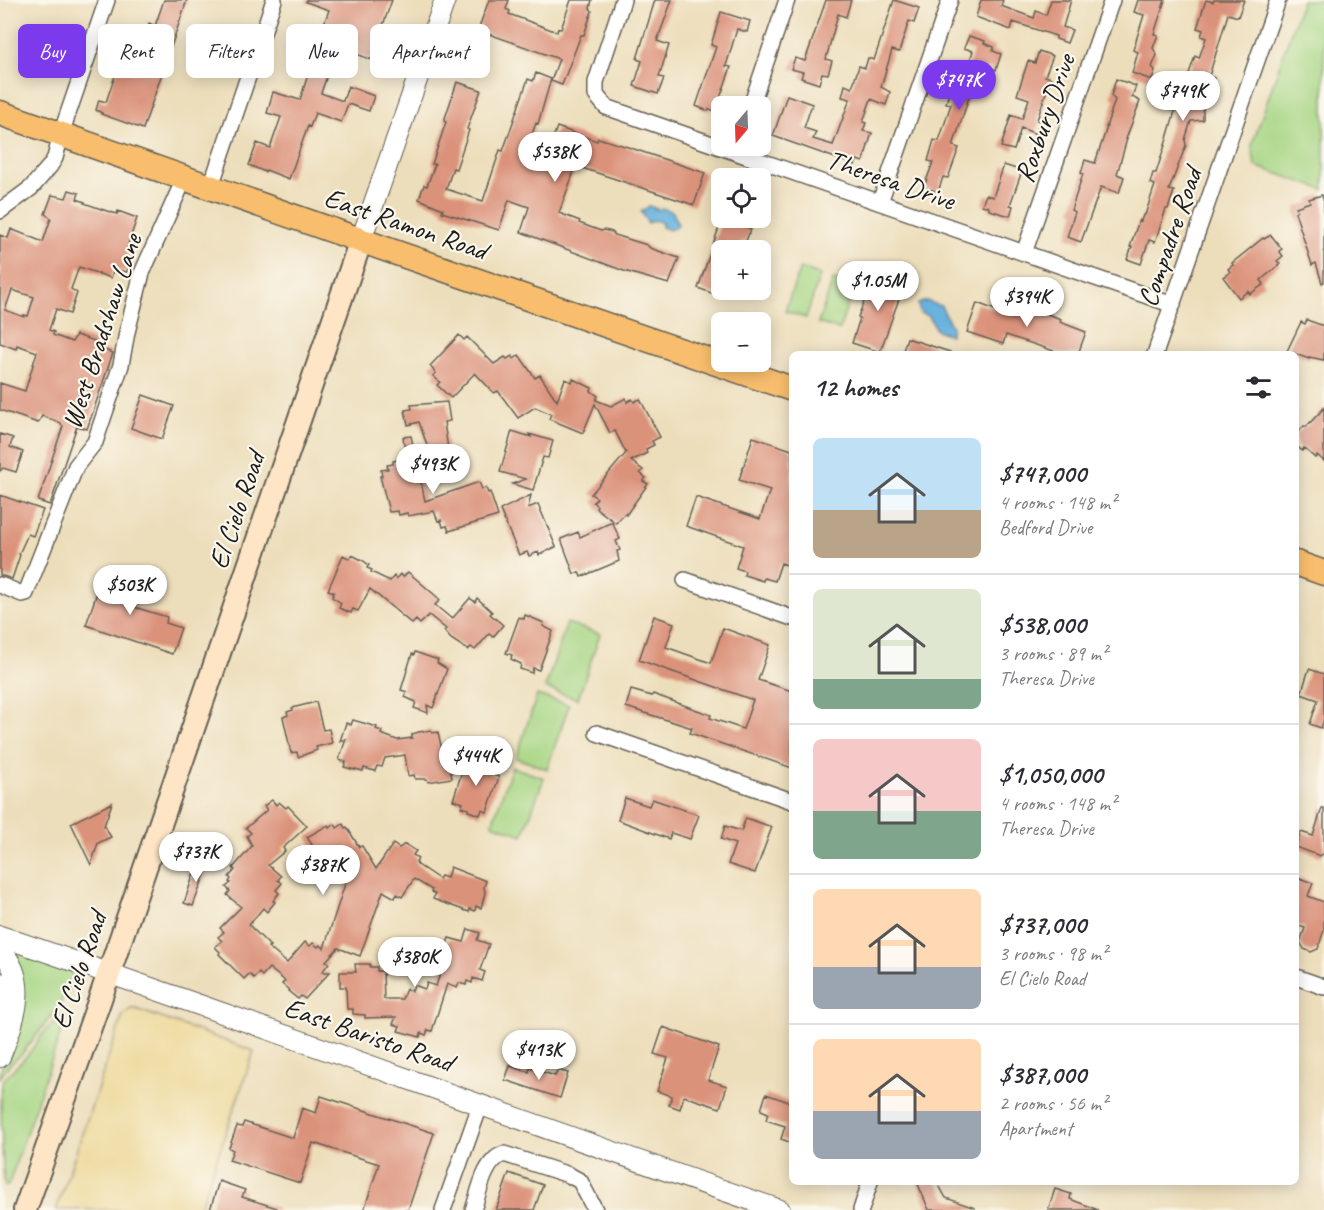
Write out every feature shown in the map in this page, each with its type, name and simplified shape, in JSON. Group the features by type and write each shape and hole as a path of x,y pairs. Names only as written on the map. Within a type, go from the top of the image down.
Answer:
{"main road":[{"name":"East Ramon Road","path":"0,113 789,388"},
{"name":"El Cielo Road","path":"25,1210 362,240"},
{"path":"1299,564 1324,573"}],"street":[{"path":"0,211 31,188 55,158 61,134 107,0"},
{"path":"211,186 274,0"},
{"name":"El Cielo Road","path":"362,240 445,0"},
{"name":"Theresa Drive","path":"623,0 596,82 596,95 606,107 711,140"},
{"path":"754,96 787,0"},
{"path":"880,202 950,0"},
{"name":"Roxbury Drive","path":"1024,253 1112,0"},
{"name":"Compadre Road","path":"1156,351 1278,0"},
{"name":"Theresa Drive","path":"758,156 880,202 1173,305"},
{"name":"West Bradshaw Lane","path":"0,585 22,594 26,593 76,466 95,442 121,365 142,273 185,177"},
{"path":"685,580 789,617"},
{"path":"597,733 789,800"},
{"name":"East Baristo Road","path":"0,936 481,1103 571,1138 780,1210"},
{"path":"0,949 13,967 18,995 16,1012 0,1057"},
{"path":"1299,978 1324,987"},
{"path":"0,983 3,1005 0,1022"},
{"path":"443,1210 481,1103"},
{"path":"473,1210 489,1165 496,1156 504,1154 569,1175 580,1181 595,1210"},
{"path":"861,1210 869,1185"}],"green space":[{"path":"1302,0 1324,0 1324,190 1255,166 1252,145"},
{"path":"800,268 820,275 806,318 785,311"},
{"path":"833,280 854,287 839,330 818,323"},
{"path":"567,623 600,634 578,699 545,688"},
{"path":"537,695 569,705 547,769 516,758"},
{"path":"512,767 544,778 523,835 492,824"},
{"path":"0,943 70,969 77,980 21,1055 9,1065 0,1078 0,1072 21,1012"},
{"path":"68,1012 8,1186 5,1186 2,1083 27,1056 47,1029"}],"sand":[{"path":"131,1009 254,1051 199,1210 56,1210 123,1015"}],"water":[{"path":"649,206 673,212 678,225 670,230 662,227 662,223 655,220 648,223 641,212"},
{"path":"926,301 941,306 952,327 950,335 936,330 929,316 920,313 918,304"}],"building":[{"path":"164,0 187,0 174,38 174,24 156,24"},
{"path":"306,0 392,0 383,24 370,24 370,59 358,55 358,24 324,24 329,10 306,2"},
{"path":"489,0 509,0 506,9 510,11 509,14 557,32 558,28 561,29 571,0 592,0 590,8 592,11 584,35 581,35 562,85 551,81 559,59 490,34 490,24 480,24"},
{"path":"655,0 672,0 657,41 669,45 659,77 664,78 658,94 634,86 642,61 637,59"},
{"path":"826,0 851,0 846,17 838,14 826,59 832,61 828,74 822,73 819,84 801,78 803,72 791,69 795,58 805,61"},
{"path":"894,0 919,8 914,23 909,21 899,52 892,50 881,87 890,92 886,105 871,99 863,122 866,123 863,131 872,133 863,162 857,160 855,165 773,136 787,95 812,104 804,128 816,132 813,139 833,145 850,99 842,97 845,85 852,88 859,66 865,68 868,58 874,60"},
{"path":"981,0 1003,0 1001,6 1034,18 1036,11 1046,15 1051,0 1071,0 1063,27 1072,30 1067,43 1056,39 1056,36 1013,22 1011,30 976,17"},
{"path":"1138,0 1165,0 1154,34 1158,35 1153,48 1157,55 1152,67 1155,70 1152,80 1132,73 1138,52 1133,50 1144,15 1134,12"},
{"path":"1206,0 1213,2 1214,0 1244,0 1238,17 1228,14 1209,76 1214,78 1207,99 1203,97 1203,120 1191,121 1185,140 1186,145 1169,190 1174,191 1168,209 1166,209 1155,242 1149,240 1141,264 1127,259 1139,220 1141,221 1145,215 1155,185 1150,183 1153,173 1156,173 1166,142 1175,111 1172,110 1175,98 1180,100 1195,56 1199,58 1206,38 1201,36 1203,30 1197,28"},
{"path":"721,12 750,21 747,32 737,29 726,66 731,67 721,96 711,96 711,110 708,111 696,106 716,47 711,45"},
{"path":"969,36 985,41 984,43 994,47 993,51 1001,54 996,70 987,67 980,84 974,82 953,146 959,148 948,178 943,177 938,192 924,187 933,162 928,161 934,140 939,141 951,104 946,103 952,84 961,87 973,51 964,48"},
{"path":"1039,51 1053,56 1045,76 1051,78 1037,120 1040,121 1036,134 1021,128 1014,150 1001,147 1011,115 1022,119 1029,99 1017,95 1028,61 1035,63"},
{"path":"536,73 551,79 538,124 536,123 528,145 548,152 557,127 597,141 598,138 625,146 705,173 694,205 576,166 559,213 580,221 579,223 601,231 612,232 679,258 669,284 624,271 521,232 529,207 509,200 499,230 442,212 443,209 419,199 424,185 427,186 435,164 432,164 457,82 481,90 456,169 453,168 446,189 483,201 528,79 533,81"},
{"path":"114,78 160,78 143,129 101,114 96,110 99,100 106,102"},
{"path":"307,78 326,78 321,93 343,101 348,86 374,96 369,111 348,104 341,122 315,113 289,179 249,165 257,143 270,148 281,117 267,113 273,92 300,100"},
{"path":"1116,79 1136,86 1132,97 1140,101 1126,139 1117,174 1124,177 1119,193 1101,187 1081,242 1067,237 1075,212 1071,210 1083,174 1081,173 1085,160 1095,163 1115,100 1111,96"},
{"path":"1004,165 1022,171 1010,205 1013,206 1010,216 989,210 989,207 982,205 986,195 993,197"},
{"path":"69,190 79,193 77,199 84,203 137,218 127,248 134,252 127,272 114,269 111,278 79,267 71,289 77,293 70,314 56,309 49,330 54,332 53,335 72,342 76,335 95,341 95,347 113,353 87,429 77,426 50,505 38,501 63,426 61,423 42,416 38,423 0,410 0,383 25,391 37,352 17,345 16,349 0,343 0,235 8,238 11,229 43,242 51,218 45,214 52,195 66,198","holes":["12,290 34,297 28,316 24,315 24,317 5,310"]},
{"path":"1322,195 1324,201 1324,282 1322,283 1316,263 1312,265 1295,212 1296,207 1310,202 1309,199"},
{"path":"719,228 751,229 746,240 715,240"},
{"path":"1271,235 1282,249 1279,251 1283,256 1277,261 1280,264 1261,280 1264,284 1250,294 1248,291 1239,298 1223,277 1230,272 1228,269 1233,265 1232,263 1263,238"},
{"path":"711,251 711,293 698,288"},
{"path":"876,272 905,282 880,351 852,343 860,318 858,317"},
{"path":"977,303 1004,313 1005,310 1014,313 1017,303 1061,319 1060,322 1086,332 1079,351 1054,351 1006,335 1003,344 967,332"},
{"path":"1307,320 1324,326 1324,360 1309,357 1309,359 1299,355 1299,351 1287,351 1301,322 1305,324"},
{"path":"459,335 464,340 467,337 494,364 505,357 507,359 512,356 514,359 519,355 535,378 540,375 557,401 565,379 572,382 573,379 592,388 591,391 598,396 596,400 611,406 626,398 627,402 640,399 660,437 652,441 654,445 646,449 647,453 631,461 643,470 640,473 646,478 643,481 648,484 626,515 625,513 616,523 596,508 593,502 597,498 591,494 626,453 615,431 610,433 595,404 583,433 549,419 551,414 535,407 518,418 498,391 494,393 475,373 451,398 437,385 440,382 433,376 436,373 430,366"},
{"path":"907,338 947,351 903,351"},
{"path":"143,395 174,406 162,439 131,428"},
{"path":"447,402 450,421 444,422 448,449 441,449 442,455 431,457 419,422 408,425 405,410 412,409 411,405"},
{"path":"1324,408 1324,461 1317,455 1315,458 1304,448 1302,451 1299,448 1299,431 1304,426 1306,427"},
{"path":"512,431 553,441 548,458 543,457 533,490 512,484 526,479 500,472"},
{"path":"0,434 13,438 10,447 23,452 16,472 3,468 0,471"},
{"path":"411,436 425,501 479,482 482,489 486,488 488,493 490,492 498,516 449,531 447,526 443,527 441,520 438,521 434,511 408,516 407,513 399,515 398,511 389,512 380,476 382,476 381,470 388,469 387,465 393,464 393,461 406,458 403,437"},
{"path":"753,437 789,449 789,566 781,563 775,581 764,578 763,581 744,575 745,571 736,568 743,546 686,526 696,497 760,519 770,490 739,480"},
{"path":"0,495 43,510 33,536 28,534 19,554 12,579 0,575"},
{"path":"531,495 528,508 538,504 556,547 539,555 538,552 529,556 527,552 519,555 500,510"},
{"path":"612,522 620,539 616,541 620,550 617,551 619,561 581,577 579,572 574,574 561,539 578,532 580,537"},
{"path":"343,555 350,559 352,555 362,560 369,565 367,568 372,570 371,572 390,581 394,576 396,579 400,574 403,577 408,572 440,600 435,605 452,619 470,598 475,602 477,598 503,625 493,637 489,634 475,650 471,647 468,650 451,639 444,631 446,629 429,615 420,624 416,620 412,624 370,589 358,611 353,609 351,613 339,608 341,603 332,597 334,592 328,590"},
{"path":"104,572 135,583 130,596 137,598 134,607 167,617 166,623 181,628 172,654 86,625"},
{"path":"525,615 544,623 543,626 553,631 539,670 533,668 532,673 520,669 521,664 511,659 512,655 506,653 519,617 524,619"},
{"path":"654,616 674,623 666,647 711,663 723,628 770,645 758,680 789,690 789,767 690,733 692,728 626,707 631,690 652,696 653,694 743,729 753,700 639,660"},
{"path":"415,652 438,660 437,663 447,669 433,708 427,705 428,713 414,708 416,702 405,697 407,692 401,690 412,654 414,655"},
{"path":"1309,669 1324,674 1324,719 1321,728 1310,724 1318,700 1301,694"},
{"path":"316,702 323,730 329,729 332,743 316,747 317,750 298,757 297,752 291,753 283,717 288,715 287,712 293,710 292,708"},
{"path":"353,720 377,727 376,729 382,731 381,734 397,740 412,738 412,734 419,732 431,730 432,733 438,732 444,759 448,759 452,778 428,782 427,779 415,779 414,775 408,776 405,755 385,758 382,767 377,766 375,771 344,767 346,762 339,760 346,739 340,741 346,723 351,725"},
{"path":"474,757 485,761 484,765 490,767 488,773 499,777 487,812 482,810 480,815 468,811 469,809 461,807 463,803 453,800 466,759 473,761"},
{"path":"625,798 649,806 652,799 699,815 690,839 671,833 669,839 618,820"},
{"path":"272,800 276,805 279,802 286,808 288,806 307,826 283,848 285,851 268,865 281,876 278,880 282,883 276,890 279,893 267,912 263,908 249,925 270,946 268,947 287,963 305,942 310,946 313,943 324,948 349,872 334,881 307,837 328,825 329,828 335,824 337,828 343,824 345,828 347,827 376,869 393,844 399,848 405,844 416,851 413,855 418,858 416,862 418,865 439,879 441,876 447,878 450,867 486,881 481,908 476,906 475,911 470,909 469,912 433,899 435,894 431,892 432,890 414,879 402,897 397,894 395,898 383,891 360,956 338,948 326,961 329,963 322,972 330,972 305,999 301,996 298,999 288,991 282,984 285,981 269,968 262,976 259,973 254,978 249,974 244,979 215,947 222,941 218,937 224,932 220,928 241,907 227,895 230,891 226,887 231,883 229,877 235,870 233,868 252,846 247,836 251,833 246,828 267,810 264,806"},
{"path":"112,803 104,826 111,837 98,843 91,865 71,823"},
{"path":"1322,808 1324,808 1324,853 1320,856 1299,848 1301,832 1313,836"},
{"path":"746,818 772,827 755,873 728,864 735,844 721,839 725,826 741,831"},
{"path":"198,861 208,865 193,906 184,903"},
{"path":"1299,878 1313,883 1308,896 1324,902 1324,930 1318,949 1311,952 1304,949 1300,942 1305,928 1299,926"},
{"path":"468,929 480,933 477,940 489,944 480,970 485,972 482,981 473,978 472,983 467,981 466,985 459,983 457,988 447,984 432,1031 428,1030 426,1035 421,1033 420,1037 398,1031 400,1026 393,1024 396,1017 365,1018 365,1015 353,1014 353,1009 347,1009 346,987 340,987 340,972 356,972 355,964 370,964 370,967 377,967 377,971 383,971 384,999 402,999 406,989 412,991 414,985 425,989 427,983 436,986 447,953 444,952 449,938 464,942"},
{"path":"663,1027 719,1047 708,1080 727,1086 720,1108 684,1096 680,1109 669,1105 672,1096 657,1091 668,1058 654,1054"},
{"path":"510,1066 529,1072 530,1068 555,1076 558,1070 568,1073 560,1098 505,1080"},
{"path":"766,1094 789,1102 789,1142 781,1139 785,1126 766,1120 768,1113 761,1110"},
{"path":"321,1096 434,1133 408,1210 364,1210 379,1164 313,1143 300,1183 229,1160 233,1150 229,1148 237,1126 242,1127 244,1122 293,1138 302,1108 316,1113"},
{"path":"509,1173 543,1185 534,1210 496,1210"},
{"path":"219,1181 245,1190 242,1197 277,1208 277,1210 210,1210"},
{"path":"918,1185 939,1185 946,1198 975,1208 975,1210 929,1210"},
{"path":"1055,1189 1071,1194 1070,1199 1098,1210 1048,1210"}]}
